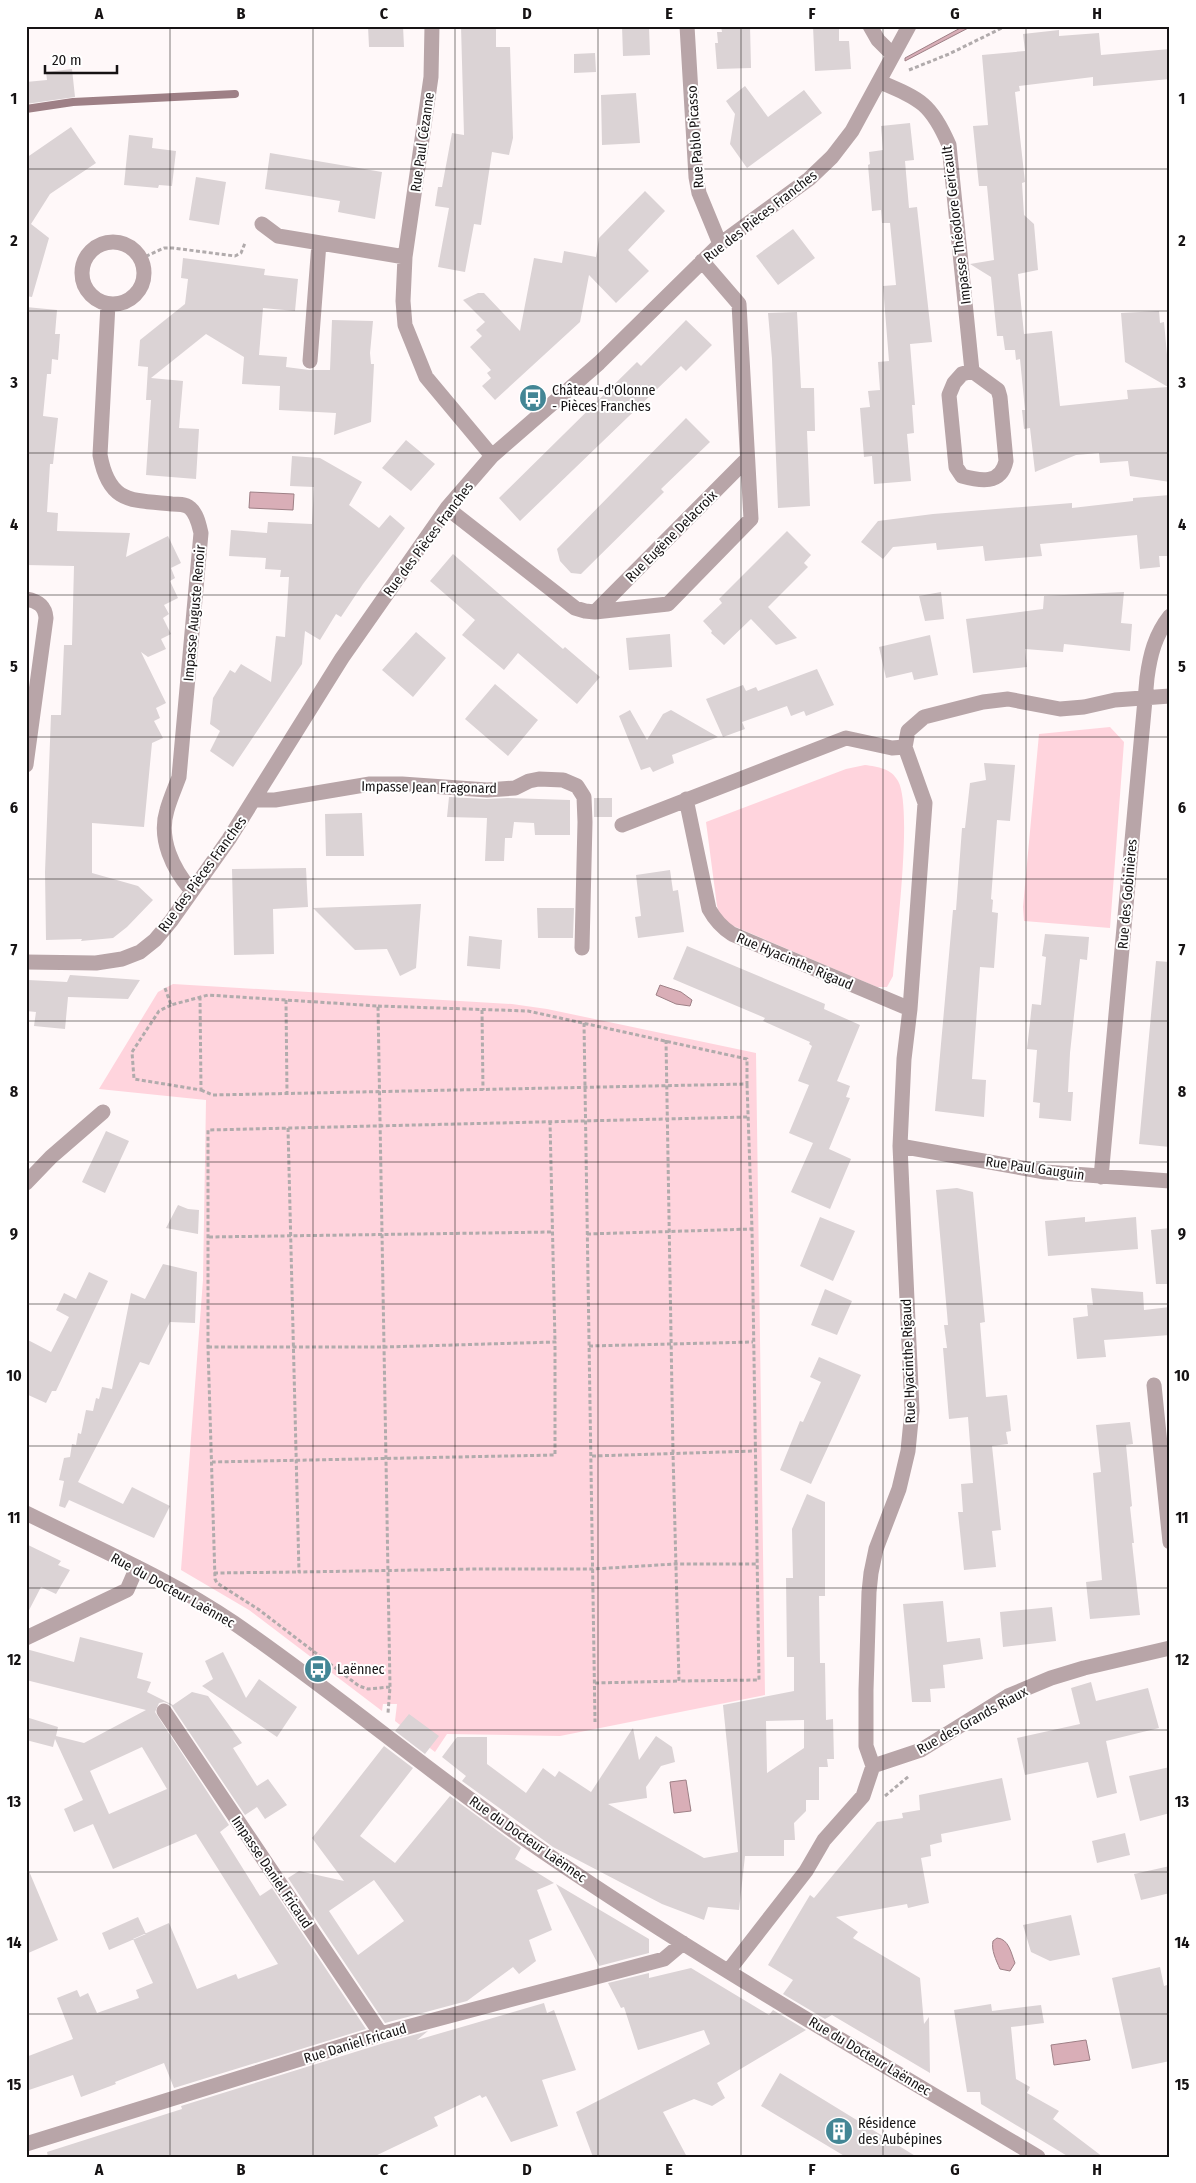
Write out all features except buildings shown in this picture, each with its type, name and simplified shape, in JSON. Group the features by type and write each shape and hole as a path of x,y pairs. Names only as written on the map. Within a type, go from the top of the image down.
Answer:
{"street":[{"name":"Rue Paul Cézanne","path":"432,26 432,77 405,257 402,301 405,325 426,377 492,456"},
{"name":"Rue Pablo Picasso","path":"687,26 698,193 720,244"},
{"path":"870,26 878,40 893,55"},
{"name":"Rue des Pièces Franches","path":"26,962 96,962 122,959 140,952 155,940 171,921 229,839 342,658 447,508 492,456 599,363 720,244 809,179 832,157 852,131 909,26"},
{"name":"Impasse Théodore Gericault","path":"880,82 914,98 927,107 937,119 949,145 972,371"},
{"path":"262,224 278,236 405,257"},
{"path":"117,243 126,246 140,259 143,268 140,287 127,301 108,304 99,301 91,295 82,279 85,260 90,252 98,246 117,243"},
{"path":"310,361 319,243"},
{"path":"447,508 575,608 595,612 668,604 751,519 739,304 702,261"},
{"name":"Impasse Auguste Renoir","path":"108,304 100,455 103,470 118,494 131,500 182,504 191,508 197,518 201,533 180,777 166,812 165,836 170,858 183,881 192,890"},
{"path":"972,371 998,390 1000,397 1006,461 1005,469 995,479 984,481 962,476 956,467 949,395 954,383 962,374 972,371"},
{"name":"Rue Eugène Delacroix","path":"595,612 747,459"},
{"path":"26,599 40,604 46,618 26,765"},
{"name":"Rue des Gobinières","path":"1101,1177 1145,697 1150,657 1157,637 1170,616"},
{"path":"622,825 846,738 892,748 905,747 908,731 924,717 983,702 1008,699 1060,708 1084,707 1115,700 1170,696"},
{"name":"Rue Hyacinthe Rigaud","path":"872,1766 866,1746 869,1592 876,1549 899,1489 908,1451 912,1410 900,1146 904,1059 910,1009 926,803 905,747"},
{"name":"Impasse Jean Fragonard","path":"254,800 275,800 370,784 402,784 487,790 515,788 534,780 564,780 576,786 584,797 582,948"},
{"name":"Rue Hyacinthe Rigaud","path":"686,799 709,909 714,919 722,928 822,974 910,1009"},
{"path":"26,1183 51,1156 103,1112"},
{"name":"Rue Paul Gauguin","path":"900,1146 1024,1169 1101,1177 1170,1181"},
{"path":"1154,1385 1170,1542"},
{"name":"Rue du Docteur Laënnec","path":"26,1513 138,1567 233,1622 544,1852 683,1943 1038,2157"},
{"path":"26,1638 127,1590 138,1567"},
{"name":"Rue des Grands Riaux","path":"872,1766 921,1750 1008,1696 1051,1678 1084,1668 1170,1648"},
{"name":"Impasse Daniel Fricaud","path":"164,1710 381,2034"},
{"path":"729,1970 806,1871 824,1840 862,1796 872,1766"},
{"name":"Rue Daniel Fricaud","path":"26,2144 381,2034 664,1959 683,1943"}],"path":[{"path":"909,70 949,54 1006,26"},
{"path":"140,259 164,248 235,256 241,253 246,243"},
{"path":"165,988 171,1005"},
{"path":"595,1683 759,1680 752,1229 747,1059 528,1010 378,1006 208,995 171,1005 159,1011 132,1052 134,1079 201,1090 213,1095 747,1084"},
{"path":"200,997 201,1090"},
{"path":"286,1000 287,1094"},
{"path":"378,1006 390,1687 388,1713 378,1728"},
{"path":"482,1010 483,1090"},
{"path":"584,1023 595,1722"},
{"path":"666,1040 675,1564 679,1681"},
{"path":"390,1687 368,1689 358,1686 258,1609 217,1583 214,1574 208,1347 208,1130 748,1117"},
{"path":"212,1462 555,1455 555,1342 550,1121"},
{"path":"288,1128 299,1572"},
{"path":"587,1234 752,1229"},
{"path":"209,1237 553,1232"},
{"path":"208,1347 385,1347 555,1342"},
{"path":"588,1346 753,1342"},
{"path":"592,1456 755,1451"},
{"path":"214,1574 387,1570 593,1569 675,1564 756,1564"},
{"path":"881,1799 915,1770"}],"shaded area":[{"path":"964,26 972,26 905,61 905,58"},
{"path":"250,492 294,494 293,510 249,508"},
{"path":"1110,727 1124,742 1110,928 1024,921 1023,907 1039,734"},
{"path":"865,765 884,769 892,773 898,781 902,795 904,845 900,905 893,976 887,987 877,987 731,925 721,919 717,906 706,822 846,769"},
{"path":"173,984 512,1004 547,1009 756,1053 765,1695 560,1736 447,1734 435,1752 395,1721 397,1704 383,1704 382,1711 249,1610 181,1570 203,1280 206,1100 99,1089 158,992"},
{"path":"660,985 681,992 692,1000 690,1006 676,1004 656,995"},
{"path":"686,1780 691,1811 674,1813 670,1782"},
{"path":"997,1938 1004,1941 1011,1951 1015,1963 1010,1971 1000,1969 996,1959 993,1951 993,1941"},
{"path":"1086,2040 1090,2060 1054,2065 1051,2045"}],"waterway":[{"path":"26,109 73,102 235,94"}],"place":[{"name":"Château-d'Olonne - Pièces Franches","path":"533,398"},
{"name":"Laënnec","path":"318,1669"},
{"name":"Résidence des Aubépines","path":"839,2131"}]}
